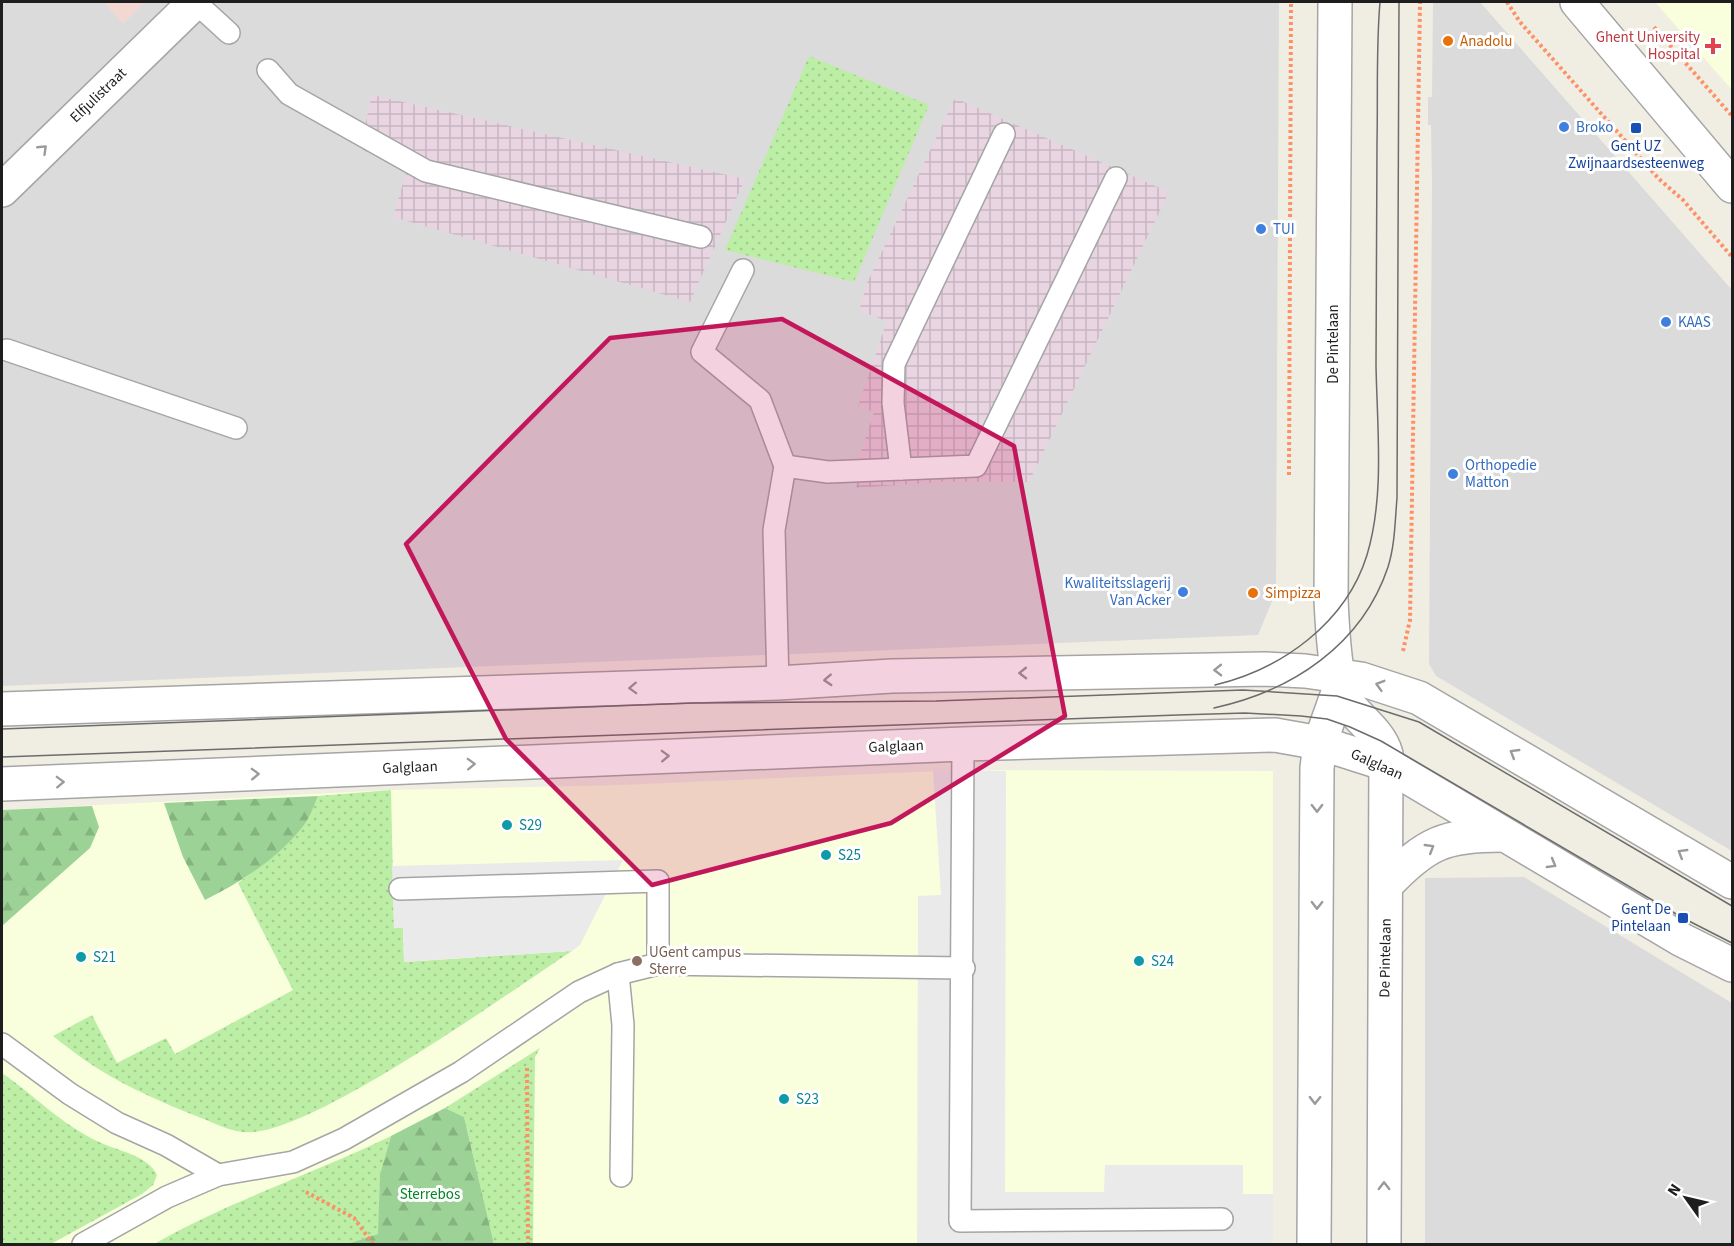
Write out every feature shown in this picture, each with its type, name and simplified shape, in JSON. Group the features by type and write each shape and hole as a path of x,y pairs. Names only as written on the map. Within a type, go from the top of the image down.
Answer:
{"street":[{"name":"De Pintelaan","path":"1335,2 1331,599 1340,681 1350,705 1384,747 1386,764 1384,1245"},
{"path":"1576,2 1732,186"},
{"name":"Elfjulistraat","path":"2,190 186,4"},
{"path":"2,709 778,683 892,676 1252,669 1305,671 1340,681 1394,689 1436,706 1732,882"},
{"name":"De Pintelaan","path":"1314,1245 1317,768 1320,742 1340,681"},
{"name":"Galglaan","path":"2,784 1257,734 1320,742 1386,764 1682,940 1732,965"},
{"path":"1386,885 1408,861 1437,843 1465,835 1502,835"}],"lane":[{"path":"186,4 229,33"},
{"path":"268,70 290,94 426,171 701,237"},
{"path":"901,469 893,403 894,364 1004,134"},
{"path":"785,466 828,472 976,466 1116,178"},
{"path":"743,270 702,352 760,400 785,466 774,530 778,683"},
{"path":"7,350 236,428"},
{"path":"963,744 964,968 960,1221 1222,1219"},
{"path":"400,889 658,881 658,964"},
{"path":"83,1245 167,1197 218,1174 256,1170 293,1162 344,1139 461,1072 579,992 618,974 658,964 964,968"},
{"path":"618,974 622,1025 621,1176"},
{"path":"2,1044 69,1094 117,1123 166,1145 218,1174"}],"path":[{"path":"1290,479 1292,2"},
{"path":"1410,620 1420,2"},
{"path":"1507,2 1520,22 1574,83 1732,256"},
{"path":"1651,24 1732,116"},
{"path":"526,1030 528,1245"},
{"path":"256,1170 329,1202 354,1218 373,1245"}],"highlighted area":[{"path":"782,319 1014,446 1065,716 891,823 652,885 506,739 406,544 610,338"}],"shaded area":[{"path":"2,2 1279,2 1276,592 1258,635 2,686"},
{"path":"104,2 145,2 123,24"},
{"path":"1433,2 1480,2 1732,290 1732,851 1436,676 1429,664 1432,184 1428,97 1432,97"},
{"name":"Ghent University Hospital","path":"1655,2 1732,2 1732,90"},
{"path":"372,95 745,179 690,302 393,217 406,173 360,148"},
{"path":"955,98 1169,192 1029,482 941,482 856,488 859,458 874,412 858,406 887,321 859,311 867,283"},
{"name":"UGent campus Sterre","path":"963,770 1273,771 1273,1244 2,1244 2,810 391,790 621,785"},
{"path":"933,771 1006,771 1005,1192 1104,1192 1105,1165 1243,1165 1243,1194 1273,1194 1273,1244 917,1244 918,896 941,895"},
{"path":"623,860 580,945 572,951 404,962 403,928 394,928 392,866"},
{"path":"1524,877 1732,1003 1732,1244 1425,1244 1425,878"}],"green space":[{"path":"809,56 929,105 854,282 725,250"},
{"path":"391,790 394,928 403,927 404,962 572,951 458,1028 359,1089 312,1113 272,1128 236,1131 171,1106 103,1072 53,1036 92,1015 117,1063 166,1038 175,1054 293,990 238,883 285,845 302,824 318,796"},
{"path":"318,796 306,822 283,848 246,877 205,900 183,857 164,803"},
{"path":"92,806 99,827 90,848 2,926 2,810"},
{"path":"540,1048 535,1057 533,1244 494,1244 464,1117 445,1108"},
{"path":"2,1073 84,1134 147,1163 157,1175 153,1185 142,1194 51,1244 2,1244"},
{"name":"Sterrebos","path":"445,1108 464,1117 494,1244 347,1244 378,1234 380,1174 391,1136"},
{"path":"391,1136 380,1174 379,1234 347,1244 154,1244 212,1214"}],"tram line":[{"path":"1215,685 1264,668 1308,640 1327,622 1344,602 1357,579 1373,532 1379,461 1376,337 1380,2"},
{"path":"1214,708 1270,690 1320,660 1361,620 1376,595 1388,567 1397,498 1399,2"},
{"path":"2,729 692,703 936,701 1243,690 1337,696 1419,722 1732,906"},
{"path":"2,757 1178,715 1245,713 1301,716 1327,719 1381,741 1683,918 1732,943"}],"place":[{"name":"Anadolu","path":"1448,41"},
{"name":"Ghent University Hospital","path":"1713,46"},
{"name":"Broko","path":"1564,127"},
{"name":"Gent UZ Zwijnaardsesteenweg","path":"1636,128"},
{"name":"TUI","path":"1261,229"},
{"name":"KAAS","path":"1666,322"},
{"name":"Orthopedie Matton","path":"1453,474"},
{"name":"Kwaliteitsslagerij Van Acker","path":"1183,592"},
{"name":"Simpizza","path":"1253,593"},
{"name":"S29","path":"507,825"},
{"name":"S25","path":"826,855"},
{"name":"Gent De Pintelaan","path":"1683,918"},
{"name":"S21","path":"81,957"},
{"name":"UGent campus Sterre","path":"637,961"},
{"name":"S24","path":"1139,961"},
{"name":"S23","path":"784,1099"}]}
